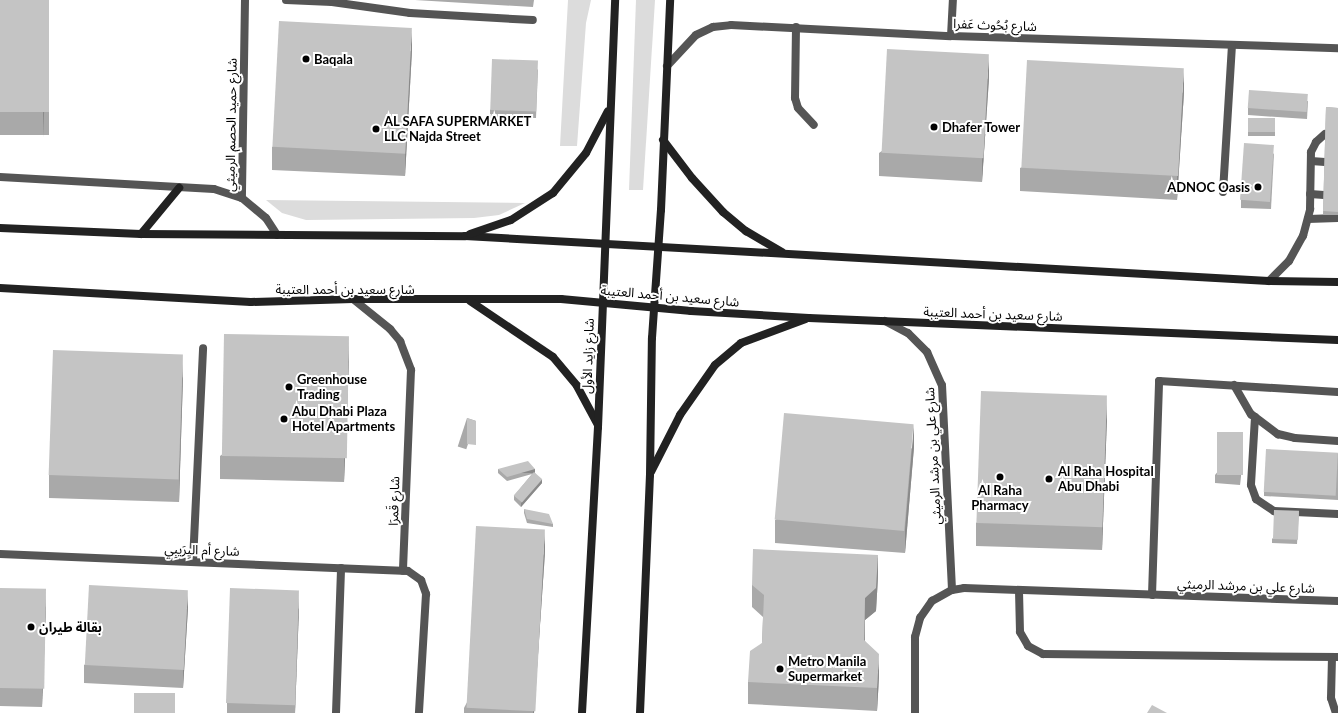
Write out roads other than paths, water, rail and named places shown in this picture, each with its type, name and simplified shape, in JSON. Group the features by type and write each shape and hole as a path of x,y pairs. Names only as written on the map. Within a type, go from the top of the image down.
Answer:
{"main road":[{"name":"شارع زايد الأول","path":"582,713 598,427 609,109 615,0"},
{"path":"640,713 650,475 654,308 659,245 670,0"},
{"path":"464,236 511,220 552,193 586,153 609,109"},
{"path":"663,140 695,182 723,212 746,231 784,254"},
{"path":"141,234 179,188"},
{"path":"0,228 141,234 464,236 659,245 784,254 1269,281 1338,282"},
{"name":"شارع سعيد بن أحمد العتيبة","path":"0,288 251,302 353,299 469,301 541,299 602,302 654,308 809,318 1338,340"},
{"path":"469,301 553,357 584,397 598,427"},
{"path":"650,475 680,414 715,365 741,343 809,318"}],"street":[{"name":"شارع حميد الحصم الرميثي","path":"245,0 242,198 266,218 277,235"},
{"path":"286,0 332,1 410,13 533,20"},
{"path":"951,36 952,0"},
{"name":"شارع بُحُوث عَفرا","path":"667,66 688,42 713,27 731,25 796,27 951,36 1338,48"},
{"path":"796,27 795,98 798,108 814,124"},
{"path":"1223,192 1232,45"},
{"path":"1269,281 1280,272 1297,249 1308,219 1311,152 1316,142 1325,134"},
{"path":"1311,161 1325,162"},
{"path":"0,177 214,189 242,198"},
{"path":"1310,194 1324,195"},
{"path":"1308,219 1338,218"},
{"name":"شارع قَمرَا","path":"353,299 390,329 400,341 411,370 403,571"},
{"name":"شارع علي بن مرشد الرميثي","path":"885,321 908,333 927,352 942,385 952,590"},
{"path":"194,562 203,348"},
{"path":"1152,595 1159,382 1338,392"},
{"path":"1234,385 1241,401 1255,417 1278,434 1294,438 1338,441"},
{"path":"1255,417 1251,485 1261,504 1274,511 1338,514"},
{"name":"شارع أم اليِرَيبِي","path":"0,554 403,571"},
{"path":"336,713 342,568"},
{"path":"403,571 408,571 421,580 426,594 419,713"},
{"name":"شارع علي بن مرشد الرميثي","path":"915,713 915,637 920,618 932,601 952,590 964,588 1338,601"},
{"path":"1019,591 1020,632 1028,646 1043,654 1335,657 1331,691 1336,713"}],"place":[{"name":"Baqala","path":"306,59"},
{"name":"Dhafer Tower","path":"934,127"},
{"name":"AL SAFA SUPERMARKET LLC Najda Street","path":"376,129"},
{"name":"ADNOC Oasis","path":"1258,187"},
{"name":"Greenhouse Trading","path":"289,387"},
{"name":"Abu Dhabi Plaza Hotel Apartments","path":"284,419"},
{"name":"Al Raha Pharmacy","path":"1000,477"},
{"name":"Al Raha Hospital Abu Dhabi","path":"1049,479"},
{"name":"بقالة طيران","path":"31,627"},
{"name":"Metro Manila Supermarket","path":"780,669"}]}
